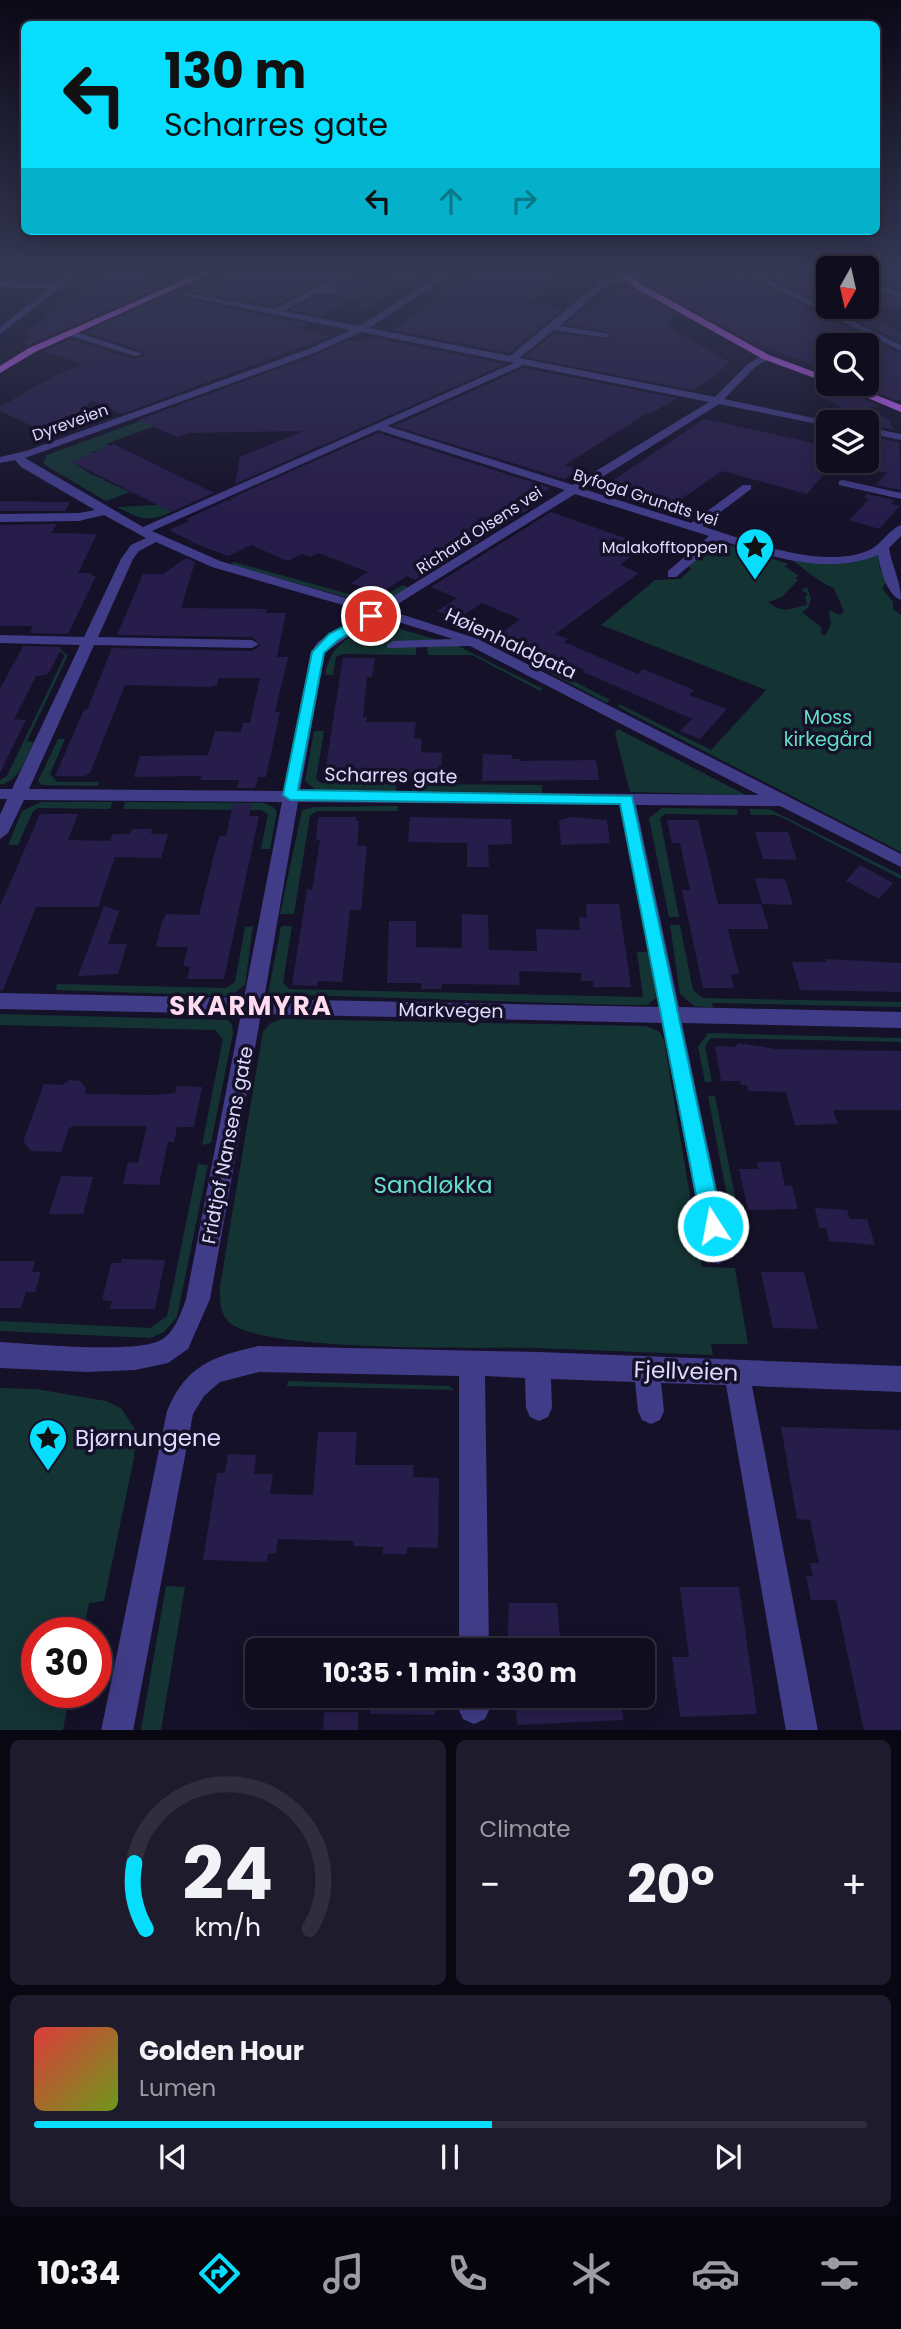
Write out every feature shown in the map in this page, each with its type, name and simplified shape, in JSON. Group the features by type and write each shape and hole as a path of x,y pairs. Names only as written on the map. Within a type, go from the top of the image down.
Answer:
{"main road":[{"path":"0,370 31,351"},
{"path":"757,351 816,375"},
{"path":"869,396 901,409"}],"street":[{"path":"127,351 138,354"},
{"name":"Dyreveien","path":"0,458 18,457 310,351"},
{"path":"465,351 816,421"},
{"path":"0,833 9,794 131,551 147,535 517,361 527,351"},
{"path":"300,355 318,362"},
{"name":"Richard Olsens vei","path":"380,612 717,401 752,365 766,356"},
{"name":"Byfogd Grundts vei","path":"378,427 783,556 854,557 883,548"},
{"path":"879,433 901,437"},
{"name":"Høienhaldgata","path":"18,457 25,465 147,535 216,564 442,629 473,642 901,861"},
{"path":"843,483 901,496"},
{"path":"692,528 747,487"},
{"path":"0,518 79,517 106,511"},
{"path":"901,529 883,548 886,569 901,596"},
{"path":"672,574 717,536"},
{"name":"Fridtjof Nansens gate","path":"0,1354 144,1358 170,1349 187,1328 198,1299 318,652 334,637 380,612"},
{"path":"0,639 253,644"},
{"path":"393,645 473,642"},
{"name":"Scharres gate","path":"9,794 782,802"},
{"path":"627,799 718,1252"},
{"name":"Markvegen","path":"0,1001 901,1020"},
{"name":"Fjellveien","path":"117,1730 180,1411 188,1393 200,1378 231,1365 260,1359 538,1365 901,1379"},
{"path":"471,1363 474,1638"},
{"path":"538,1365 539,1408"},
{"path":"647,1369 651,1410"},
{"path":"737,1373 802,1730"}],"green space":[{"path":"173,409 201,409 106,444 111,447 91,452 93,454 73,462 92,475 130,492 106,501 43,464 47,455"},
{"path":"174,504 174,511 151,518 139,517 117,507"},
{"name":"Moss kirkegård","path":"717,541 789,564 784,566 799,576 795,578 798,580 782,597 768,602 784,610 807,605 805,597 808,594 801,590 807,587 811,599 808,608 802,612 822,628 820,633 825,636 831,624 829,610 840,615 844,612 834,588 818,580 790,559 878,555 886,582 882,588 893,602 893,609 901,615 901,852 618,707 619,704 711,750 766,690 601,625 655,580 680,579 691,569 688,565"},
{"path":"234,562 370,600 377,600 403,585 409,588 385,602 366,603 230,564"},
{"path":"373,621 441,641 416,647 416,655 342,654 336,657 333,675 325,675 336,649"},
{"path":"489,637 610,700 607,703 489,641"},
{"path":"458,646 543,689 540,691 472,655 428,655 428,647"},
{"path":"38,650 61,650 68,655 27,741 34,742 25,762 12,779 0,785 0,780 7,776 65,655 59,651"},
{"path":"618,729 746,795 630,792 615,733"},
{"path":"314,731 324,731 316,779 321,783 396,784 396,791 316,790 305,781"},
{"path":"58,739 65,739 50,774 57,782 99,782 98,786 42,785 38,781"},
{"path":"413,784 542,785 542,793 412,791"},
{"path":"41,802 113,802 110,809 38,808 33,811 18,845 8,845 22,811"},
{"path":"125,802 264,803 277,811 270,849 261,849 268,814 261,810 123,809"},
{"path":"398,806 398,811 317,811 310,816 294,914 280,914 302,810 314,807"},
{"path":"662,808 737,809 738,815 665,814 660,818 679,917 669,917 649,818"},
{"path":"749,809 769,809 901,875 901,879 783,818 775,815 751,815"},
{"path":"670,925 680,925 693,990 703,998 901,1002 901,1007 712,1003 713,1008 694,1006 680,994"},
{"path":"253,926 245,985 230,996 56,990 57,984 226,988 235,982 245,927"},
{"path":"281,926 292,926 283,983 289,989 643,997 637,952 650,952 656,998 647,1005 621,1005 268,994"},
{"path":"0,1014 228,1020 233,1033 211,1143 202,1145 223,1039 215,1030 0,1025"},
{"name":"Sandløkka","path":"281,1019 646,1026 660,1032 664,1040 702,1267 735,1268 748,1344 711,1344 713,1355 327,1344 249,1332 229,1322 222,1310 220,1286 263,1031 271,1023"},
{"path":"708,1033 901,1038 901,1042 711,1038 705,1046 712,1082 705,1082 698,1047"},
{"path":"708,1096 715,1096 738,1211 730,1212"},
{"path":"198,1164 208,1165 177,1317 164,1332 151,1338 0,1331 0,1321 150,1328 167,1316"},
{"path":"288,1381 449,1386 454,1390 287,1386"},
{"path":"0,1388 36,1389 106,1401 121,1408 136,1431 134,1458 104,1601 89,1603 86,1617 21,1617 21,1708 67,1708 63,1730 0,1730"},
{"path":"166,1586 185,1587 161,1730 141,1730"}],"building":[{"path":"45,351 108,351 134,359 144,357 144,352 140,351 292,351 122,414 90,400 84,413 36,428 0,411 0,407 53,376 83,365"},
{"path":"325,351 439,351 505,364 235,484 240,457 303,431 189,433 178,437 138,420"},
{"path":"533,351 709,351 729,362 714,377 692,390 525,357"},
{"path":"776,351 816,351 816,366"},
{"path":"879,351 894,351 901,354 901,399 896,400 879,393"},
{"path":"524,368 677,398 650,414 647,413 565,465 580,470 564,479 394,426"},
{"path":"856,396 878,405 868,408 872,410 846,410 824,398"},
{"path":"879,414 889,420 894,430 879,427"},
{"path":"704,419 816,443 816,473 825,473 807,494 722,471 664,511 599,490"},
{"path":"378,433 550,488 525,503 534,506 415,580 407,576 379,594 351,583 368,572 318,553 311,557 302,554 287,561 251,545 229,556 169,530 189,521 186,519 231,501 231,498"},
{"path":"879,438 899,442 901,490 876,485 887,473 879,471"},
{"path":"113,444 214,493 171,512 72,462"},
{"path":"867,494 894,500 891,504 900,506 879,529 849,520 869,499 864,497"},
{"path":"0,501 70,502 65,511 0,511"},
{"path":"551,512 639,543 633,548 639,550 620,565 639,573 555,634 568,639 564,642 638,674 643,669 694,690 689,695 727,709 700,739 680,731 692,719 583,672 585,670 497,637 520,619 482,603 457,620 437,611 457,598 431,587"},
{"path":"57,524 51,533 97,534 78,573 92,573 91,576 96,576 68,634 30,633 33,626 0,626 0,525"},
{"path":"186,558 195,562 181,608 267,609 266,613 286,613 277,657 288,657 275,712 280,712 266,777 258,777 255,788 237,788 239,780 200,780 201,776 134,777 140,756 208,755 215,731 241,732 243,723 250,723 260,678 219,678 217,685 209,687 125,685 90,773 85,776 55,776 84,710 87,710 112,648 252,651 261,645 252,637 117,635 143,574 163,574"},
{"path":"23,646 62,647 50,671 46,675 36,676 14,719 26,720 0,773 0,689"},
{"path":"343,658 375,658 372,677 367,677 363,717 367,717 366,722 416,722 414,738 422,739 421,752 442,753 441,778 324,778"},
{"path":"483,754 512,755 512,759 520,761 596,760 599,780 482,781"},
{"path":"233,804 251,804 249,816 259,816 224,979 187,979 190,967 183,965 188,947 156,947 161,925 166,914 199,915 216,847 220,836 226,836"},
{"path":"40,814 78,814 68,840 110,841 113,834 130,834 132,829 152,829 151,834 168,834 161,858 115,857 98,907 36,907 3,990 0,990 0,906"},
{"path":"318,817 356,817 356,821 359,821 357,846 367,846 361,910 350,910 342,982 318,981 317,986 292,985 307,889 312,890 320,840 316,840"},
{"path":"410,817 511,819 512,844 488,845 489,867 467,867 467,843 408,842"},
{"path":"572,817 607,820 610,843 561,845 559,820"},
{"path":"667,820 698,820 718,904 761,904 769,929 728,929 739,974 731,974 734,988 703,988 682,890 690,890 680,843 672,843"},
{"path":"755,832 788,832 797,860 763,859"},
{"path":"860,865 893,883 879,899 846,881"},
{"path":"755,878 785,879 793,905 762,904"},
{"path":"586,904 619,904 631,987 593,987 593,981 581,981 581,973 519,971 520,985 442,984 441,989 421,989 422,983 387,983 389,921 416,921 416,947 462,948 462,914 488,915 489,950 537,951 536,929 580,930 579,917 587,918"},
{"path":"104,906 119,911 108,944 127,944 118,974 78,976"},
{"path":"826,959 901,963 901,992 800,990 792,962 827,962"},
{"path":"738,1043 776,1049 901,1051 901,1110 833,1110 838,1124 795,1125 786,1092 748,1091 747,1085 741,1085 740,1081 721,1081 715,1046 735,1047"},
{"path":"70,1080 80,1081 86,1088 85,1094 154,1095 175,1093 177,1086 202,1087 194,1127 177,1127 174,1142 168,1142 159,1185 123,1184 128,1162 138,1163 147,1126 74,1126 69,1128 61,1152 31,1151 23,1142 44,1084 62,1085"},
{"path":"757,1162 780,1162 785,1186 792,1186 798,1209 748,1210 739,1169 759,1169"},
{"path":"61,1176 93,1177 83,1214 49,1214"},
{"path":"815,1208 847,1210 850,1219 867,1219 875,1245 829,1241 826,1228 819,1228"},
{"path":"122,1259 165,1260 155,1309 110,1309 112,1301 102,1300 111,1263 121,1263"},
{"path":"0,1261 35,1261 32,1272 41,1272 35,1292 26,1292 21,1308 0,1308"},
{"path":"761,1272 804,1272 818,1329 773,1328"},
{"path":"781,1427 901,1430 901,1730 864,1730 836,1600 811,1600 806,1576 813,1576 810,1563 819,1563 810,1520 797,1519"},
{"path":"318,1432 357,1432 355,1465 414,1465 413,1477 439,1478 438,1548 407,1547 407,1554 383,1554 383,1547 354,1546 354,1541 278,1539 276,1553 268,1554 267,1562 203,1560 217,1473 225,1473 228,1454 256,1455 254,1474 273,1474 270,1494 313,1495"},
{"path":"680,1587 739,1587 757,1714 680,1717 672,1657 689,1657"},
{"path":"509,1603 557,1603 560,1638 508,1638"},
{"path":"370,1708 435,1708 435,1715 370,1714"},
{"path":"516,1708 622,1708 623,1720 517,1725"},
{"path":"324,1712 358,1712 358,1730 323,1730"}],"place":[{"name":"Malakofftoppen","path":"755,581"},
{"name":"Bjørnungene","path":"48,1472"}],"district":[{"name":"SKARMYRA","path":"251,1006"}],"route":[{"path":"371,616 334,637 318,652 290,795 627,799 713,1226"}]}
